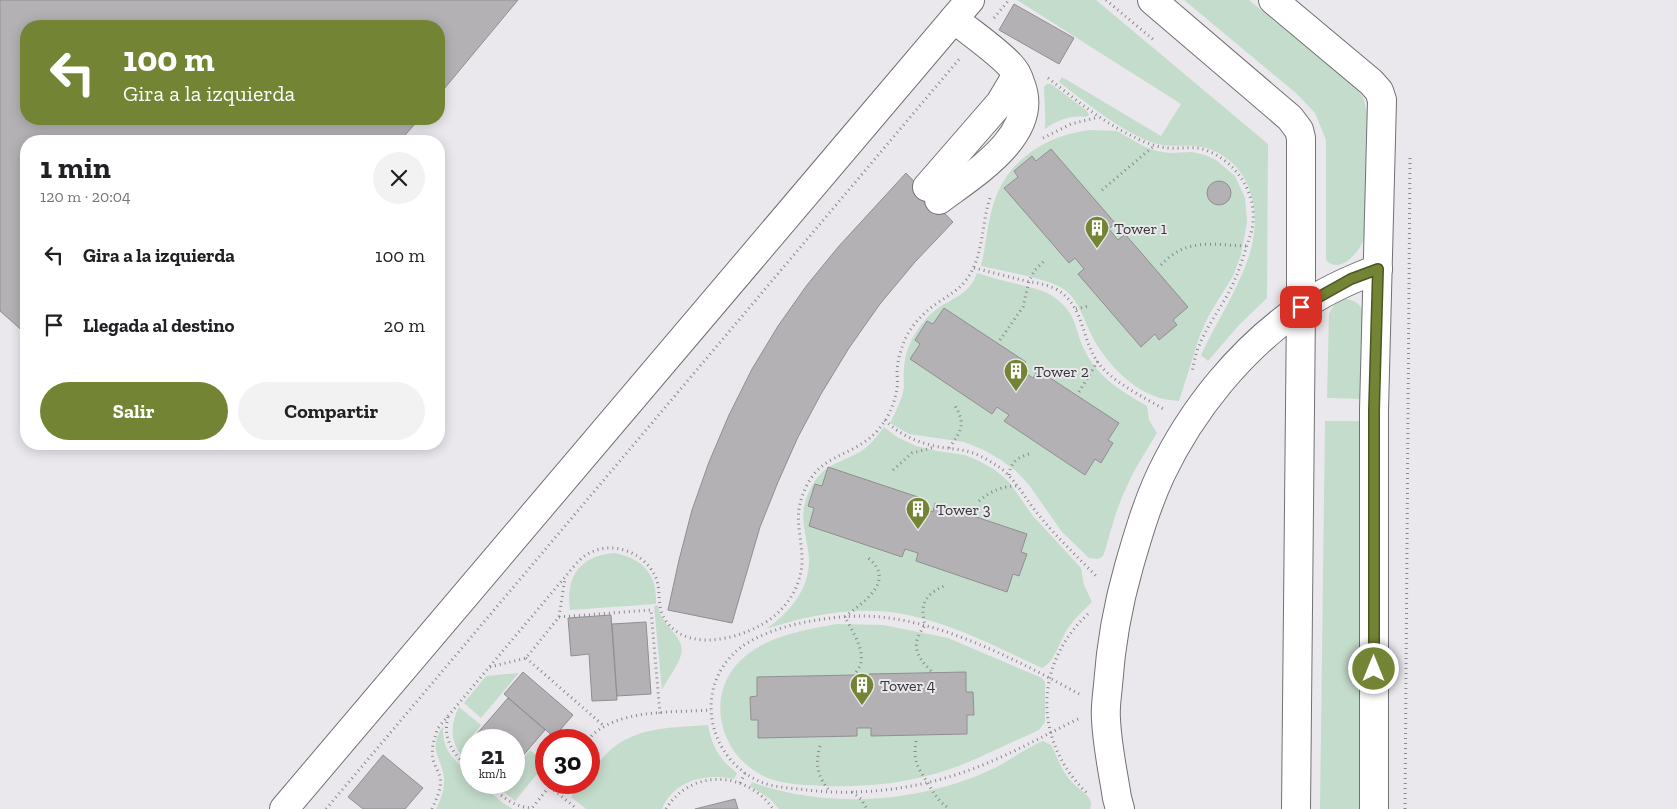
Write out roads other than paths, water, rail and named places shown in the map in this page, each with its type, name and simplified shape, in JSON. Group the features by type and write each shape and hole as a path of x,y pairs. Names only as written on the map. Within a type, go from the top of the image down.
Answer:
{"street":[{"path":"1152,0 1290,118 1298,130 1302,148 1296,809"},
{"path":"1273,0 1371,82 1382,100 1374,410 1374,809"},
{"path":"284,809 962,10 977,38 1011,65 1023,88 1025,106 1022,118 1001,151 987,164 933,194"},
{"path":"1120,809 1106,719 1111,643 1120,596 1142,520 1161,475 1176,445 1196,413 1257,342 1301,307 1351,279 1378,269"}],"place":[{"name":"Tower 1","path":"1097,249"},
{"name":"Tower 2","path":"1016,392"},
{"name":"Tower 3","path":"918,530"},
{"name":"Tower 4","path":"862,706"}]}
